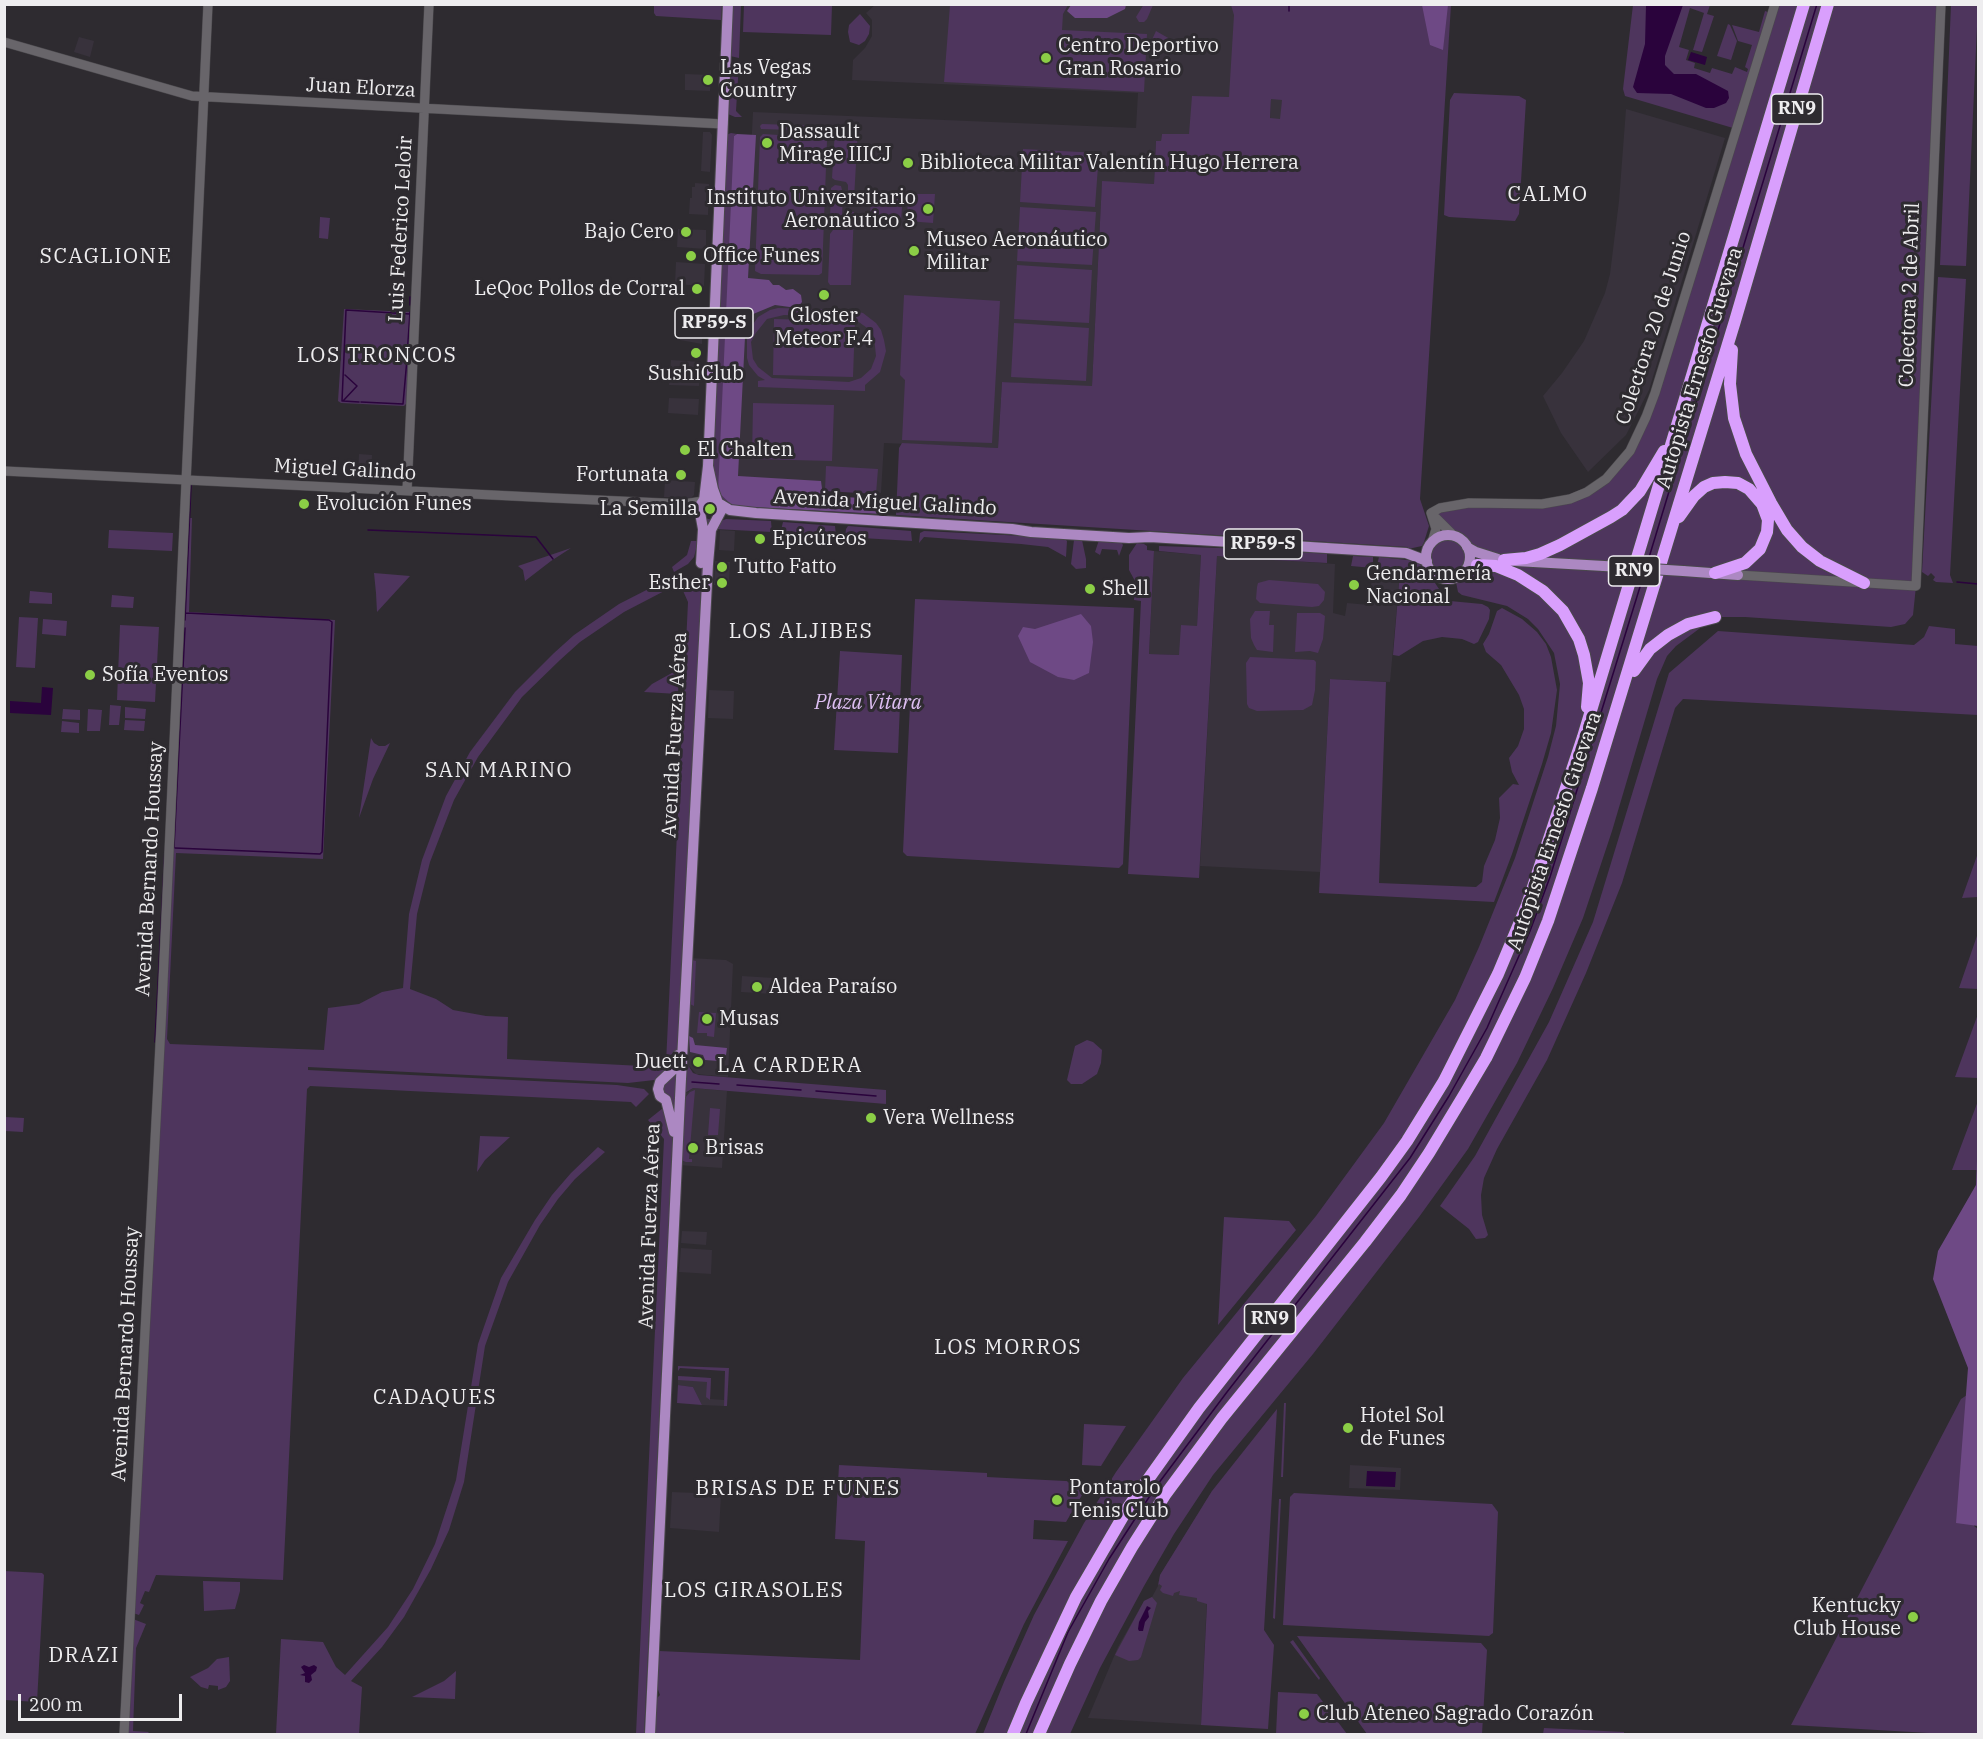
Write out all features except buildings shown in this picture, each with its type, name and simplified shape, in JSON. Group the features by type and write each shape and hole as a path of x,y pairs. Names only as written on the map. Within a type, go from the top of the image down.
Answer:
{"highway":[{"name":"Autopista Ernesto Guevara","path":"1013,1734 1034,1684 1076,1597 1129,1506 1199,1408 1381,1177 1444,1081 1480,1013 1516,933 1545,854 1583,737 1804,4"},
{"name":"Autopista Ernesto Guevara","path":"1039,1734 1101,1601 1165,1495 1222,1418 1401,1195 1475,1076 1515,999 1548,921 1621,697 1828,4"},
{"path":"1735,321 1730,365 1731,405 1743,449 1787,530 1802,547 1820,561 1864,583"},
{"path":"1501,560 1526,558 1560,545 1622,510 1640,491 1655,469 1684,406"},
{"path":"1671,531 1694,496 1704,487 1713,483 1725,482 1738,483 1749,489 1758,498 1767,520 1765,541 1754,556 1745,563 1715,573"},
{"path":"1738,575 1762,558 1772,541 1775,523 1771,503"},
{"path":"1477,565 1506,569 1531,582 1552,599 1571,623 1579,639 1587,670 1588,696 1583,737"},
{"path":"1621,697 1641,659 1658,642 1688,624 1715,617"}],"main road":[{"name":"Avenida Bernardo Houssay","path":"124,1734 187,479 189,385 208,4"},
{"name":"Luis Federico Leloir","path":"407,491 429,4"},
{"name":"Avenida Fuerza Aérea","path":"648,1734 695,770 703,530 699,507 703,500 708,466 728,4"},
{"name":"Colectora 20 de Junio","path":"1432,512 1457,504 1542,504 1570,499 1587,492 1605,479 1630,451 1655,393 1774,4"},
{"name":"Colectora 2 de Abril","path":"1864,583 1916,586 1941,4"},
{"name":"Juan Elorza","path":"4,42 192,96 723,124"},
{"name":"Avenida Fuerza Aérea","path":"648,1734 674,1143 674,1123 666,1100 660,1096 658,1089 660,1082 674,1071 678,1060 710,542 721,511 708,466"},
{"name":"Miguel Galindo","path":"4,471 684,504 703,500"},
{"path":"703,500 711,498 719,503"},
{"name":"Avenida Miguel Galindo","path":"719,503 730,510 756,513 1129,538 1150,537 1406,553 1419,550 1431,543"},
{"name":"Miguel Galindo","path":"684,504 701,515"},
{"path":"1432,512 1440,523 1467,547 1470,559 1465,570"},
{"path":"1432,512 1436,529 1427,552 1427,561 1432,572 1441,577 1451,578 1477,565 1501,560"},
{"name":"Avenida Miguel Galindo","path":"717,518 746,517 756,513"},
{"name":"RP59-S","path":"701,515 710,520 717,518"},
{"path":"1431,543 1442,536 1453,536"},
{"path":"1467,547 1501,560 1864,583"},
{"name":"Avenida Miguel Galindo","path":"1406,553 1427,561"},
{"path":"666,1078 676,1080 681,1090 674,1100 666,1100"}],"shaded area":[{"path":"875,5 1288,5 1281,119 1270,119 1271,99 1189,134 1162,134 1161,141 1156,141 1154,184 1102,182 1092,387 1002,382 998,448 884,443 881,493 734,484 753,112 1136,128 1138,93 852,80 853,60 865,48 872,36 872,20 866,13"},
{"path":"1071,5 1126,5 1125,9 1107,18 1075,18 1067,11"},
{"path":"1422,5 1448,5 1443,50 1430,45"},
{"path":"1646,5 1683,5 1665,56 1665,65 1674,74 1696,74 1728,91 1729,98 1726,103 1714,108 1706,108 1671,94 1637,93 1633,87 1645,44"},
{"path":"79,37 94,41 90,57 74,52"},
{"path":"1691,52 1707,57 1705,65 1688,60"},
{"path":"685,74 711,75 710,91 685,90"},
{"path":"1626,109 1725,138 1649,390 1626,435 1588,472 1561,433 1543,396 1584,341 1605,293 1610,274 1619,201"},
{"path":"703,132 710,132 712,135 710,172 701,171"},
{"path":"737,134 756,135 748,278 769,280 773,285 779,285 786,290 793,289 801,295 802,302 797,308 775,305 746,317 738,476 821,481 823,496 882,499 881,514 733,506 718,492 734,136"},
{"path":"695,183 709,184 708,215 689,214 692,187 695,187"},
{"path":"678,229 706,230 706,249 677,247"},
{"path":"947,257 968,258 968,266 946,265"},
{"path":"676,262 705,264 704,286 675,284"},
{"path":"680,329 699,331 702,335 702,344 680,340"},
{"path":"671,360 701,362 699,386 669,385"},
{"path":"669,398 699,399 698,415 668,413"},
{"path":"359,454 372,455 371,480 358,479"},
{"path":"665,480 695,482 694,495 691,498 664,497"},
{"path":"720,530 735,531 734,551 719,550"},
{"path":"1154,551 1201,555 1197,626 1179,655 1149,654"},
{"path":"1217,556 1335,564 1333,613 1345,616 1347,603 1369,605 1373,568 1400,572 1390,682 1330,679 1320,872 1200,866"},
{"path":"715,561 730,562 729,586 714,585"},
{"path":"1081,614 1091,626 1093,642 1089,673 1074,680 1058,677 1030,662 1018,636 1023,627 1035,629"},
{"path":"42,687 53,688 51,715 10,713 10,701 41,703"},
{"path":"709,690 734,691 733,719 708,718"},
{"path":"689,958 726,960 733,964 728,1077 696,1074 688,1065 684,1048"},
{"name":"Aldea Paraíso","path":"742,976 774,978 773,994 741,992"},
{"path":"689,1036 693,1038 695,1045 727,1048 726,1055 719,1061 705,1060 703,1055 690,1052"},
{"path":"693,1088 727,1091 722,1168 678,1165 680,1098"},
{"path":"1978,1134 1978,1526 1956,1523 1968,1368 1933,1279 1938,1251 1976,1185"},
{"path":"682,1231 707,1232 706,1245 681,1243"},
{"path":"681,1248 712,1250 711,1274 679,1272"},
{"path":"678,1376 711,1378 710,1399 724,1400 724,1406 702,1405 693,1387 678,1385"},
{"path":"1350,1465 1401,1468 1400,1490 1349,1488"},
{"path":"1367,1471 1396,1472 1395,1487 1366,1486"},
{"path":"1212,1491 1201,1725 1088,1718 1118,1647 1144,1601 1152,1597 1158,1586 1160,1575"},
{"path":"672,1492 721,1494 719,1532 670,1528"},
{"path":"1147,1606 1151,1608 1148,1611 1149,1617 1143,1631 1139,1631 1139,1622"},
{"path":"304,1665 317,1667 309,1683 305,1682 305,1676 300,1675 305,1673 301,1667"}],"green space":[{"path":"1144,4 1153,5 1147,19 1139,22 1136,17"},
{"path":"654,5 722,5 721,20 656,16"},
{"path":"732,5 741,5 739,58 730,56"},
{"path":"744,5 832,5 831,35 743,32"},
{"name":"Centro Deportivo Gran Rosario","path":"950,5 1068,5 1063,14 1062,30 1147,34 1144,92 944,82"},
{"path":"1231,5 1451,5 1420,499 1429,526 1422,546 1408,549 1408,547 896,515 899,448 902,443 998,448 1002,382 1092,386 1102,181 1154,184 1156,141 1161,141 1162,134 1189,134 1192,96 1229,97 1234,15","holes":["1271,99 1282,100 1280,119 1270,118"]},
{"path":"1633,5 1710,5 1707,14 1714,16 1702,52 1693,50 1704,13 1690,8 1679,47 1689,50 1686,60 1695,63 1694,68 1710,73 1712,68 1732,74 1735,67 1747,72 1748,69 1745,67 1752,45 1738,41 1732,25 1759,32 1765,11 1768,12 1733,128 1625,96 1623,89"},
{"path":"1775,5 1941,5 1913,615 1905,624 1891,627 1715,617 1676,646 1667,656 1657,679 1612,831 1583,918 1517,1063 1468,1149 1419,1217 1313,1354 1213,1475 1174,1534 1144,1586 1100,1668 1070,1734 983,1734 1034,1615 1084,1523 1116,1472 1183,1378 1316,1216 1384,1123 1455,1000 1515,858 1548,757 1556,726 1560,684 1554,653 1538,629 1528,619 1507,606 1458,592 1456,582 1468,565 1469,553 1464,542 1436,519 1440,508 1542,504 1594,488 1637,436"},
{"path":"1951,5 1978,5 1966,266 1940,265"},
{"path":"860,14 870,26 865,41 859,45 850,42 848,32 849,25"},
{"path":"1728,24 1737,41 1731,60 1717,56"},
{"path":"1156,31 1177,43 1171,55 1150,44"},
{"path":"730,63 739,63 736,111 742,117 728,114"},
{"path":"1454,93 1519,96 1526,100 1519,214 1515,221 1444,215 1450,100"},
{"path":"762,124 823,126 826,129 824,131 761,129"},
{"path":"858,128 854,199 848,199 846,182 832,178 835,130"},
{"path":"737,134 734,136 733,506 726,506 715,491 712,469 726,135"},
{"path":"763,134 825,138 827,141 822,273 819,275 761,274 755,271 760,137"},
{"path":"1023,149 1099,153 1095,207 1020,202"},
{"path":"835,185 841,186 843,194 842,217 838,224 831,223 830,218 831,188"},
{"path":"871,192 877,192 877,196 880,197 886,192 903,193 901,221 870,220"},
{"path":"908,194 935,194 933,223 907,221"},
{"path":"1020,207 1096,212 1092,265 1017,261"},
{"path":"847,211 854,212 851,285 830,285 828,282 830,234 833,230 846,230"},
{"path":"320,217 330,218 328,239 319,238"},
{"path":"1017,265 1092,270 1089,323 1014,319"},
{"path":"1938,277 1966,279 1950,575 1953,583 1936,582 1931,573 1928,576 1922,572"},
{"path":"904,295 1000,301 992,443 902,440 905,380 900,375"},
{"path":"778,308 850,310 863,313 876,323 884,340 886,351 880,372 865,385 865,391 758,387 758,381 765,380 758,376 749,365 747,339 749,330 758,317","holes":["784,315 856,320 870,330 874,337 876,356 871,369 861,378 849,382 772,378 758,367 753,359 751,342 767,319"]},
{"path":"344,309 411,312 408,402 404,406 338,401"},
{"path":"774,319 855,321 853,377 773,375"},
{"path":"1014,323 1089,328 1086,381 1011,377"},
{"path":"753,403 834,405 832,461 752,459"},
{"path":"826,466 878,469 876,494 825,491"},
{"path":"185,518 192,518 189,612 335,620 323,859 176,853 167,1039 170,1044 324,1050 328,1008 359,1004 382,992 403,988 409,914 422,860 446,796 470,752 515,692 574,635 619,604 668,579 672,587 624,612 580,642 560,660 522,697 478,757 454,800 430,862 417,914 410,989 436,999 453,1010 508,1017 507,1059 661,1067 666,1063 688,602 680,584 701,577 704,518 713,520 713,524 684,1048 688,1065 693,1073 699,1075 886,1090 886,1104 693,1088 685,1093 674,1133 661,1098 663,1079 628,1083 308,1067 308,1070 617,1085 644,1089 649,1094 636,1107 631,1102 310,1086 307,1089 283,1580 156,1575 149,1592 145,1591 140,1603 144,1605 139,1615 133,1613"},
{"path":"726,519 771,521 772,532 715,529 721,521"},
{"path":"783,522 835,526 836,536 780,534"},
{"path":"848,526 911,531 912,541 845,537"},
{"path":"109,530 173,533 172,551 108,548"},
{"path":"924,531 1064,538 1067,541 1066,557 1048,547 1021,544 924,537 919,543 920,533"},
{"path":"1074,540 1082,540 1086,568 1076,569 1071,564"},
{"path":"1099,540 1121,542 1123,545 1119,556 1117,550 1102,549 1100,555 1095,552"},
{"path":"1448,540 1460,545 1465,557 1460,569 1448,574 1436,569 1431,557 1436,545"},
{"path":"691,541 698,541 694,557 688,564 674,572 672,567 687,555"},
{"path":"1137,543 1147,546 1147,550 1154,551 1149,654 1179,655 1181,625 1197,626 1201,555 1159,551 1159,546 1249,549 1250,551 1250,559 1217,556 1199,878 1128,874 1141,601 1134,600 1135,581 1129,570 1129,555"},
{"path":"571,548 525,581 523,570 518,566"},
{"path":"1264,549 1327,554 1327,563 1255,559"},
{"path":"1353,556 1373,557 1373,568 1351,566"},
{"path":"1379,557 1417,561 1445,598 1450,601 1482,604 1488,607 1489,619 1478,642 1474,644 1462,639 1442,637 1423,641 1399,656 1393,655 1400,572 1376,569"},
{"path":"374,573 410,576 377,612 376,593"},
{"path":"1269,580 1318,584 1325,592 1324,600 1319,606 1312,607 1260,603 1256,599 1258,583"},
{"path":"30,591 52,593 52,604 29,603"},
{"path":"112,595 134,597 133,608 111,607"},
{"path":"915,599 1134,608 1123,864 1119,868 907,856 903,852"},
{"path":"1502,608 1522,619 1537,632 1546,644 1551,657 1557,690 1551,733 1542,764 1494,902 1319,893 1330,679 1386,682 1379,883 1476,887 1482,882 1484,866 1495,840 1500,818 1499,798 1513,784 1519,785 1512,772 1509,758 1518,746 1524,729 1524,709 1519,695 1501,665 1486,652 1483,644 1497,611"},
{"path":"1255,611 1270,611 1269,625 1274,625 1273,652 1257,650 1254,645 1251,638 1250,619"},
{"path":"1297,613 1320,613 1325,616 1323,639 1318,653 1295,652"},
{"path":"19,617 38,618 35,668 16,667"},
{"path":"43,619 67,621 66,636 42,634"},
{"path":"120,625 159,627 155,702 117,700"},
{"path":"1929,626 1955,629 1955,644 1978,646 1978,715 1683,699 1675,708 1622,883 1586,973 1547,1060 1497,1149 1484,1178 1481,1195 1482,1215 1488,1235 1485,1238 1476,1239 1469,1229 1440,1206 1475,1156 1549,1022 1593,922 1669,673 1718,631 1914,645 1924,637"},
{"name":"Plaza Vitara","path":"840,651 902,655 898,753 834,750"},
{"path":"1250,657 1314,660 1316,662 1315,690 1312,705 1303,710 1257,711 1249,708 1246,663"},
{"path":"679,669 678,694 644,692 652,684"},
{"path":"110,705 121,706 119,725 109,725"},
{"path":"125,707 146,709 145,719 125,718"},
{"path":"63,709 80,710 80,720 62,719"},
{"path":"88,709 102,710 100,731 87,731"},
{"path":"125,720 145,721 144,731 124,730"},
{"path":"62,721 79,723 79,733 61,732"},
{"path":"371,738 379,746 390,743 373,779 359,818"},
{"path":"1978,853 1978,897 1962,898"},
{"path":"1978,933 1978,989 1959,988"},
{"path":"692,960 696,961 694,1006 688,1003"},
{"name":"Musas","path":"699,1012 716,1013 714,1037 707,1036 707,1033 697,1033"},
{"path":"1978,1014 1978,1078 1955,1077"},
{"path":"1087,1040 1102,1050 1097,1074 1082,1084 1071,1084 1067,1080 1075,1046"},
{"path":"695,1090 689,1159 692,1159 692,1162 686,1162 681,1160 685,1098"},
{"path":"1978,1101 1978,1170 1952,1170"},
{"path":"663,1108 673,1135 644,1734 636,1734 664,1139 648,1120"},
{"path":"710,1108 720,1109 718,1135 708,1135"},
{"path":"5,1117 24,1118 23,1132 5,1131"},
{"path":"480,1136 510,1137 485,1160 477,1172"},
{"path":"598,1147 605,1152 575,1179 558,1199 540,1225 508,1282 485,1346 464,1482 449,1530 431,1569 404,1617 382,1647 351,1681 362,1687 359,1734 276,1734 281,1639 323,1642 336,1667 345,1675 388,1627 413,1589 435,1544 456,1480 478,1344 501,1278 552,1195"},
{"path":"1224,1217 1289,1221 1296,1230 1218,1325"},
{"path":"678,1366 729,1368 727,1406 724,1406 725,1371 680,1368 678,1371"},
{"path":"678,1376 711,1378 710,1400 706,1397 707,1382 678,1380"},
{"path":"678,1385 693,1387 702,1405 677,1403"},
{"name":"Kentucky Club House","path":"1970,1393 1978,1447 1974,1526 1978,1529 1978,1734 1791,1725 1961,1399"},
{"path":"1284,1403 1286,1403 1283,1477 1281,1477"},
{"path":"1277,1409 1264,1630 1274,1645 1268,1729 1201,1725 1207,1604 1197,1601 1197,1598 1179,1595 1180,1591 1174,1593 1173,1596 1163,1593 1160,1590 1162,1586 1159,1584 1158,1586 1160,1575 1212,1491"},
{"path":"1084,1424 1126,1426 1101,1466 1082,1465"},
{"path":"839,1465 987,1473 987,1477 1085,1482 1088,1485 1066,1522 1034,1520 1033,1539 1068,1541 1024,1624 975,1734 655,1734 657,1698 660,1695 657,1687 659,1651 860,1660 865,1541 835,1539"},
{"path":"1294,1493 1492,1504 1498,1512 1493,1633 1489,1636 1283,1625 1290,1497"},
{"path":"1279,1499 1281,1499 1275,1619 1273,1618"},
{"path":"4,1571 44,1575 37,1702 5,1700"},
{"path":"203,1581 240,1582 235,1609 204,1611"},
{"path":"1152,1597 1157,1603 1141,1657 1138,1660 1129,1661 1115,1655 1144,1601"},
{"path":"133,1619 146,1624 136,1648 133,1731 149,1732 147,1734 127,1734"},
{"path":"1297,1636 1481,1643 1487,1650 1482,1734 1367,1734"},
{"path":"1293,1640 1320,1678 1319,1680 1290,1642"},
{"path":"229,1657 230,1681 226,1687 218,1690 218,1686 209,1685 208,1689 201,1687 190,1677 208,1668 217,1659"},
{"path":"456,1671 455,1699 412,1697 444,1681"},
{"name":"Club Ateneo Sagrado Corazón","path":"1278,1692 1317,1694 1347,1734 1276,1734"},
{"path":"1544,1728 1624,1732 1624,1734 1543,1734"}],"waterway":[{"path":"1289,4 1289,11"},
{"path":"1647,564 1817,4"},
{"path":"410,297 410,305"},
{"path":"342,401 346,310 410,314"},
{"path":"407,357 410,312"},
{"path":"361,402 403,404 407,359"},
{"path":"343,401 357,386 345,375"},
{"path":"343,401 359,402"},
{"path":"185,620 191,485"},
{"path":"368,530 536,537 553,559"},
{"path":"1026,1734 1068,1632 1109,1559 1155,1488 1410,1158 1449,1096 1487,1028 1530,931 1550,877 1644,574"},
{"path":"1957,582 1978,584"},
{"path":"175,848 320,854 322,852 332,622 329,620 186,613"},
{"path":"174,847 185,628"},
{"path":"155,1042 165,848"},
{"path":"692,1082 719,1084"},
{"path":"737,1085 801,1090"},
{"path":"816,1091 876,1096"}],"place":[{"name":"Centro Deportivo Gran Rosario","path":"1046,58"},
{"name":"Las Vegas Country","path":"708,80"},
{"name":"Dassault Mirage IIICJ","path":"767,143"},
{"name":"Biblioteca Militar Valentín Hugo Herrera","path":"908,163"},
{"name":"Instituto Universitario Aeronáutico 3","path":"928,209"},
{"name":"Bajo Cero","path":"686,232"},
{"name":"Museo Aeronáutico Militar","path":"914,251"},
{"name":"Office Funes","path":"691,256"},
{"name":"LeQoc Pollos de Corral","path":"697,289"},
{"name":"Gloster Meteor F.4","path":"824,295"},
{"name":"SushiClub","path":"696,353"},
{"name":"El Chalten","path":"685,450"},
{"name":"Fortunata","path":"681,475"},
{"name":"Evolución Funes","path":"304,504"},
{"name":"La Semilla","path":"710,509"},
{"name":"Epicúreos","path":"760,539"},
{"name":"Tutto Fatto","path":"722,567"},
{"name":"Esther","path":"722,583"},
{"name":"Gendarmería Nacional","path":"1354,585"},
{"name":"Shell","path":"1090,589"},
{"name":"Sofía Eventos","path":"90,675"},
{"name":"Aldea Paraíso","path":"757,987"},
{"name":"Musas","path":"707,1019"},
{"name":"Duett","path":"698,1062"},
{"name":"Vera Wellness","path":"871,1118"},
{"name":"Brisas","path":"693,1148"},
{"name":"Hotel Sol de Funes","path":"1348,1428"},
{"name":"Pontarolo Tenis Club","path":"1057,1500"},
{"name":"Kentucky Club House","path":"1913,1617"},
{"name":"Club Ateneo Sagrado Corazón","path":"1304,1714"}],"district":[{"name":"CALMO","path":"1548,195"},
{"name":"SCAGLIONE","path":"106,257"},
{"name":"LOS TRONCOS","path":"377,356"},
{"name":"LOS ALJIBES","path":"801,632"},
{"name":"SAN MARINO","path":"499,771"},
{"name":"LA CARDERA","path":"790,1066"},
{"name":"LOS MORROS","path":"1008,1348"},
{"name":"CADAQUES","path":"435,1398"},
{"name":"BRISAS DE FUNES","path":"798,1489"},
{"name":"LOS GIRASOLES","path":"754,1591"},
{"name":"DRAZI","path":"84,1656"}]}
